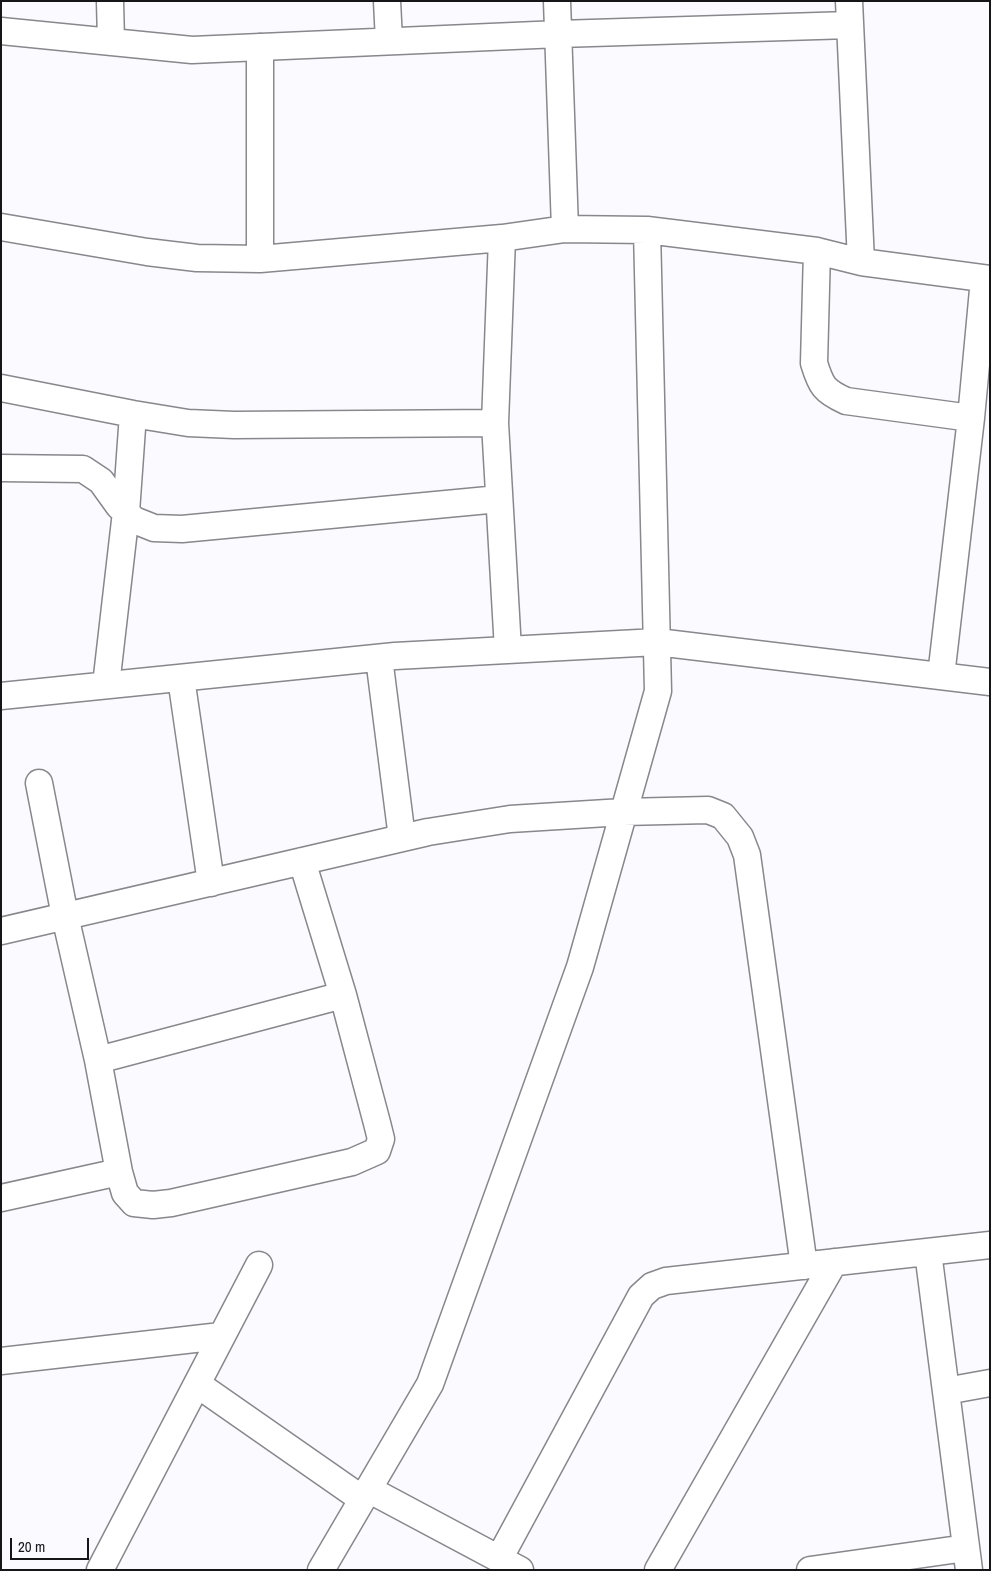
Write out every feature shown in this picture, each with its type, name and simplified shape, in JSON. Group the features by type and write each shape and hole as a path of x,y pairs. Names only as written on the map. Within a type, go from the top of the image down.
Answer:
{"street":[{"path":"110,1 111,42"},
{"path":"387,1 389,41"},
{"path":"557,1 565,229"},
{"path":"1,31 192,50 559,34 850,13 861,262"},
{"path":"260,47 260,259"},
{"path":"1,227 147,252 197,258 260,259 502,238 565,229 646,230 817,251 861,262 987,279 977,427 941,676"},
{"path":"320,1570 430,1384 580,967 658,691 646,230"},
{"path":"502,238 495,423 508,650"},
{"path":"817,251 814,363 824,387 831,394 846,401 977,427"},
{"path":"1,388 188,423 234,425 495,423"},
{"path":"106,685 126,512 133,414"},
{"path":"1,468 83,469 102,482 119,506 134,520 154,528 182,530 499,499"},
{"path":"1,696 379,658 657,642 990,682"},
{"path":"379,658 402,838"},
{"path":"181,678 211,883"},
{"path":"39,783 65,916 98,1060 119,1172 125,1193 134,1203 153,1206 171,1204 352,1162 377,1151 381,1139 343,995 302,861"},
{"path":"1,931 428,832 510,819 624,812 708,810 723,816 740,837 747,855 804,1266"},
{"path":"98,1060 343,995"},
{"path":"1,1198 119,1172"},
{"path":"197,1384 365,1494 510,1564 641,1296 652,1286 666,1281 990,1245"},
{"path":"810,1570 968,1559 928,1252"},
{"path":"658,1570 834,1262"},
{"path":"100,1570 259,1265"},
{"path":"1,1361 221,1336"},
{"path":"946,1391 990,1383"}]}
